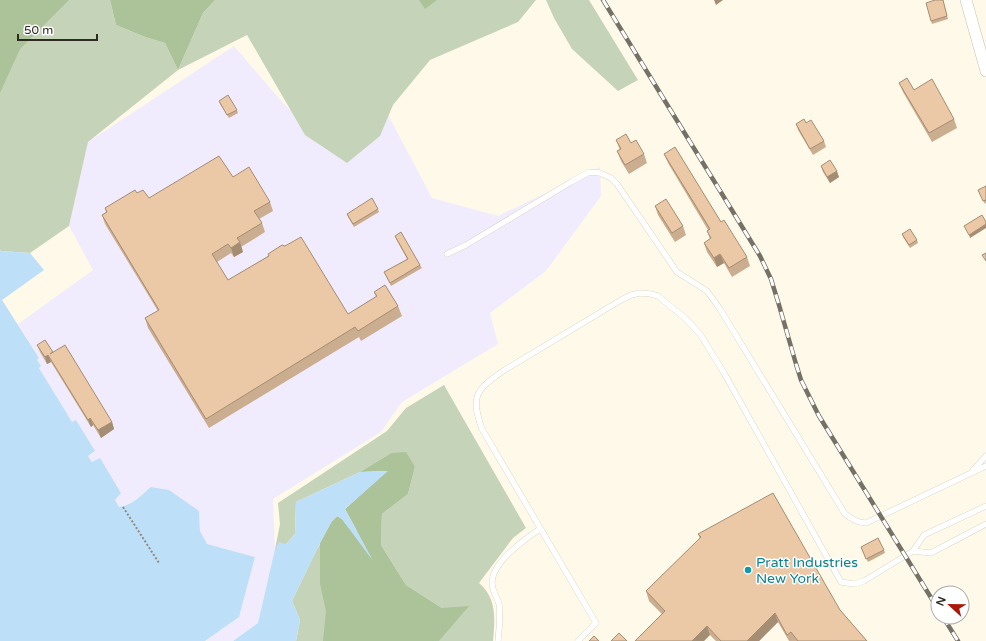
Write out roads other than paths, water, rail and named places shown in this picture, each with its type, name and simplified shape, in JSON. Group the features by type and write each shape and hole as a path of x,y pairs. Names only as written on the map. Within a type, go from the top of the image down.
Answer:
{"street":[{"path":"966,0 986,71"}],"lane":[{"path":"447,254 466,245 589,172 600,173 611,178 617,184 677,272 707,291 720,309 845,514 853,520 866,523 986,466"},
{"path":"578,641 596,623 482,429 476,413 475,405 479,392 488,382 503,371 631,295 640,293 658,296 685,318 700,334 841,582 854,584 864,581 914,552 924,535 986,506"},
{"path":"971,473 986,456"},
{"path":"914,552 931,553 986,524"},
{"path":"498,641 499,604 492,583 495,572 516,546 540,529"}],"water":[{"path":"0,250 30,253 44,270 2,300 39,358 37,360 41,366 39,368 72,422 76,420 95,451 88,456 92,462 100,458 121,493 115,500 119,507 128,505 151,487 169,490 199,511 200,531 207,544 255,557 239,617 205,641 0,641"},
{"path":"388,471 345,509 373,561 342,519 337,516 332,521 320,543 292,601 300,620 296,641 233,641 258,623 275,549 279,542 286,544 295,534 296,502 360,472"}],"railway":[{"path":"603,0 760,256 771,279 801,380 819,416 930,596"},
{"path":"948,625 958,641"}],"place":[{"name":"Pratt Industries New York","path":"748,570"}]}
